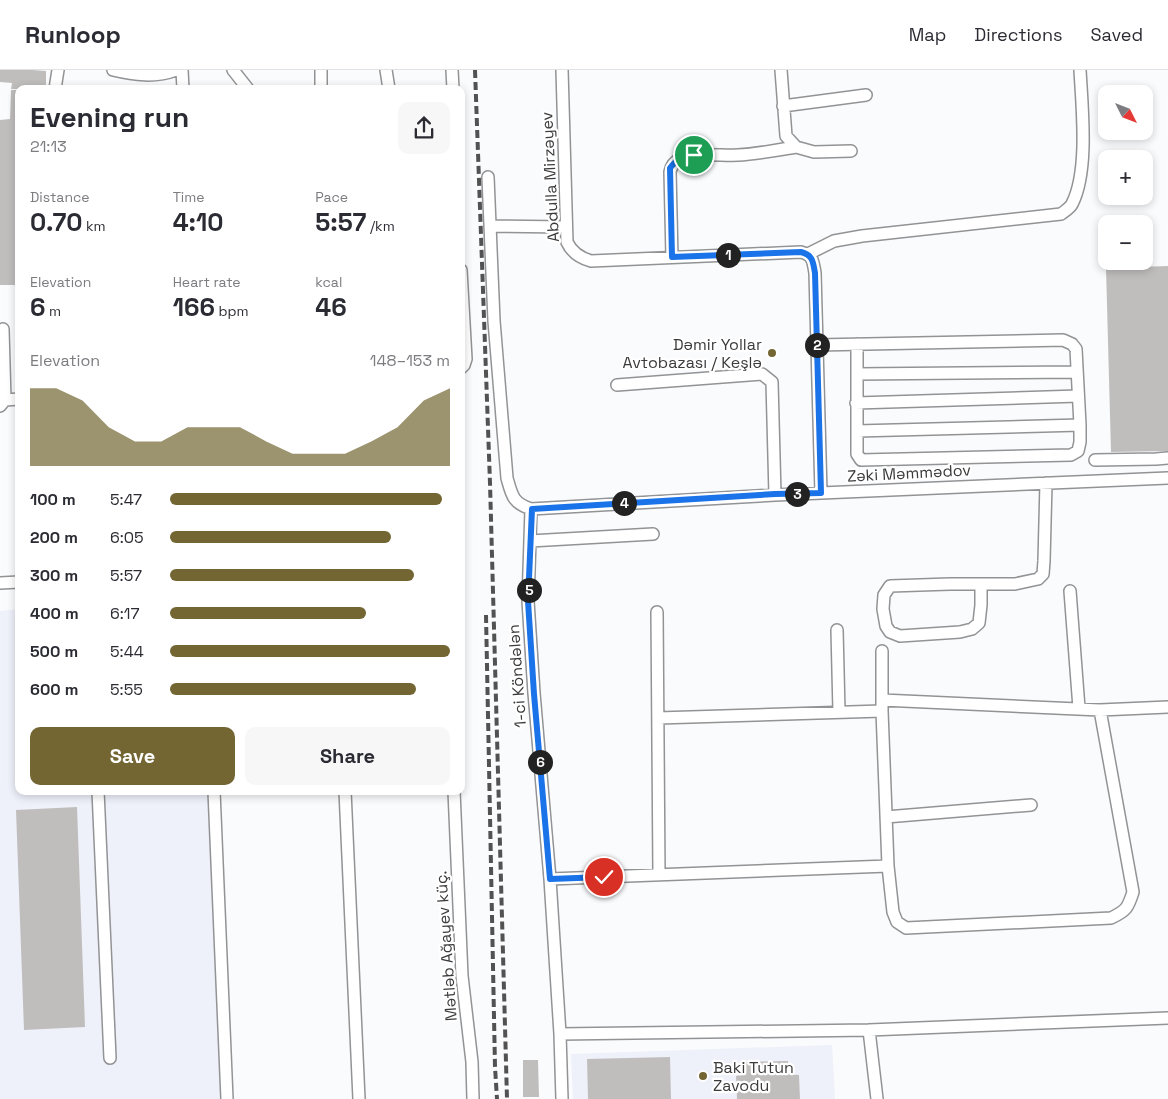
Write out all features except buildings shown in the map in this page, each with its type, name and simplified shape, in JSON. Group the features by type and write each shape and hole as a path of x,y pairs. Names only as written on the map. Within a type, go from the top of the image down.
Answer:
{"street":[{"path":"56,85 58,70"},
{"path":"113,70 151,75 176,70"},
{"path":"182,70 182,85"},
{"path":"233,70 245,85"},
{"path":"321,70 321,85"},
{"path":"386,70 388,85"},
{"path":"452,70 453,85"},
{"name":"Abdulla Mirzəyev","path":"562,70 567,242 577,255 591,261 801,252 808,254"},
{"path":"781,70 786,136 796,147"},
{"path":"821,493 815,273 813,261 808,254 834,241 862,236 1061,214 1072,206 1082,170 1083,128 1080,70"},
{"path":"783,106 866,95"},
{"path":"672,257 670,168 682,157 694,155 740,155 796,147 814,152 850,151"},
{"path":"488,177 494,321 507,478 514,500 522,506 532,509"},
{"path":"491,226 566,227"},
{"path":"3,328 3,403"},
{"path":"817,345 857,344 1063,340 1072,344 1076,350 1080,425 1078,451 1071,455 861,460 857,454 857,344"},
{"path":"465,341 465,362"},
{"path":"857,374 1077,372"},
{"path":"617,384 762,374 772,382 775,494"},
{"path":"856,403 1078,396"},
{"path":"857,431 1080,425"},
{"path":"1095,460 1168,458"},
{"name":"Zəki Məmmədov","path":"532,509 775,494 1168,478"},
{"path":"981,584 979,623 972,629 960,632 900,636 890,632 886,626 883,610 884,595 890,586 914,585 981,584 1014,584 1038,579 1043,574 1046,483"},
{"name":"1-ci Köndələn","path":"532,509 528,601 550,879 560,1034 562,1099"},
{"path":"530,542 653,534"},
{"path":"0,583 15,582"},
{"path":"1070,591 1080,708"},
{"path":"657,612 659,874"},
{"path":"837,630 839,712"},
{"path":"882,651 882,705 888,866 893,912 898,922 906,928 1111,918 1123,912 1130,903 1133,892 1100,710"},
{"path":"658,718 839,712 882,705 1080,708 1100,710 1168,707"},
{"path":"98,795 110,1058"},
{"path":"214,795 227,1099"},
{"path":"345,795 359,1099"},
{"name":"Mətləb Ağayev küç.","path":"454,795 462,976 472,1062 473,1099"},
{"path":"886,817 1032,805"},
{"path":"550,879 888,866"},
{"path":"560,1034 869,1030 1168,1018"},
{"path":"869,1030 876,1099"}],"shaded area":[{"path":"15,609 15,795 208,795 221,1099 0,1099 0,611"},
{"name":"Baki Tutun Zavodu","path":"832,1045 835,1099 573,1099 571,1054"}],"railway":[{"path":"475,70 490,483 507,1099"},
{"path":"486,615 497,1099"}],"place":[{"name":"Dəmir Yollar Avtobazası / Keşlə","path":"772,353"},
{"name":"Baki Tutun Zavodu","path":"703,1076"}],"route":[{"path":"604,877 550,879 528,601 532,509 775,494 821,493 815,273 813,261 808,254 801,252 672,257 670,168 682,157 694,155"}]}
